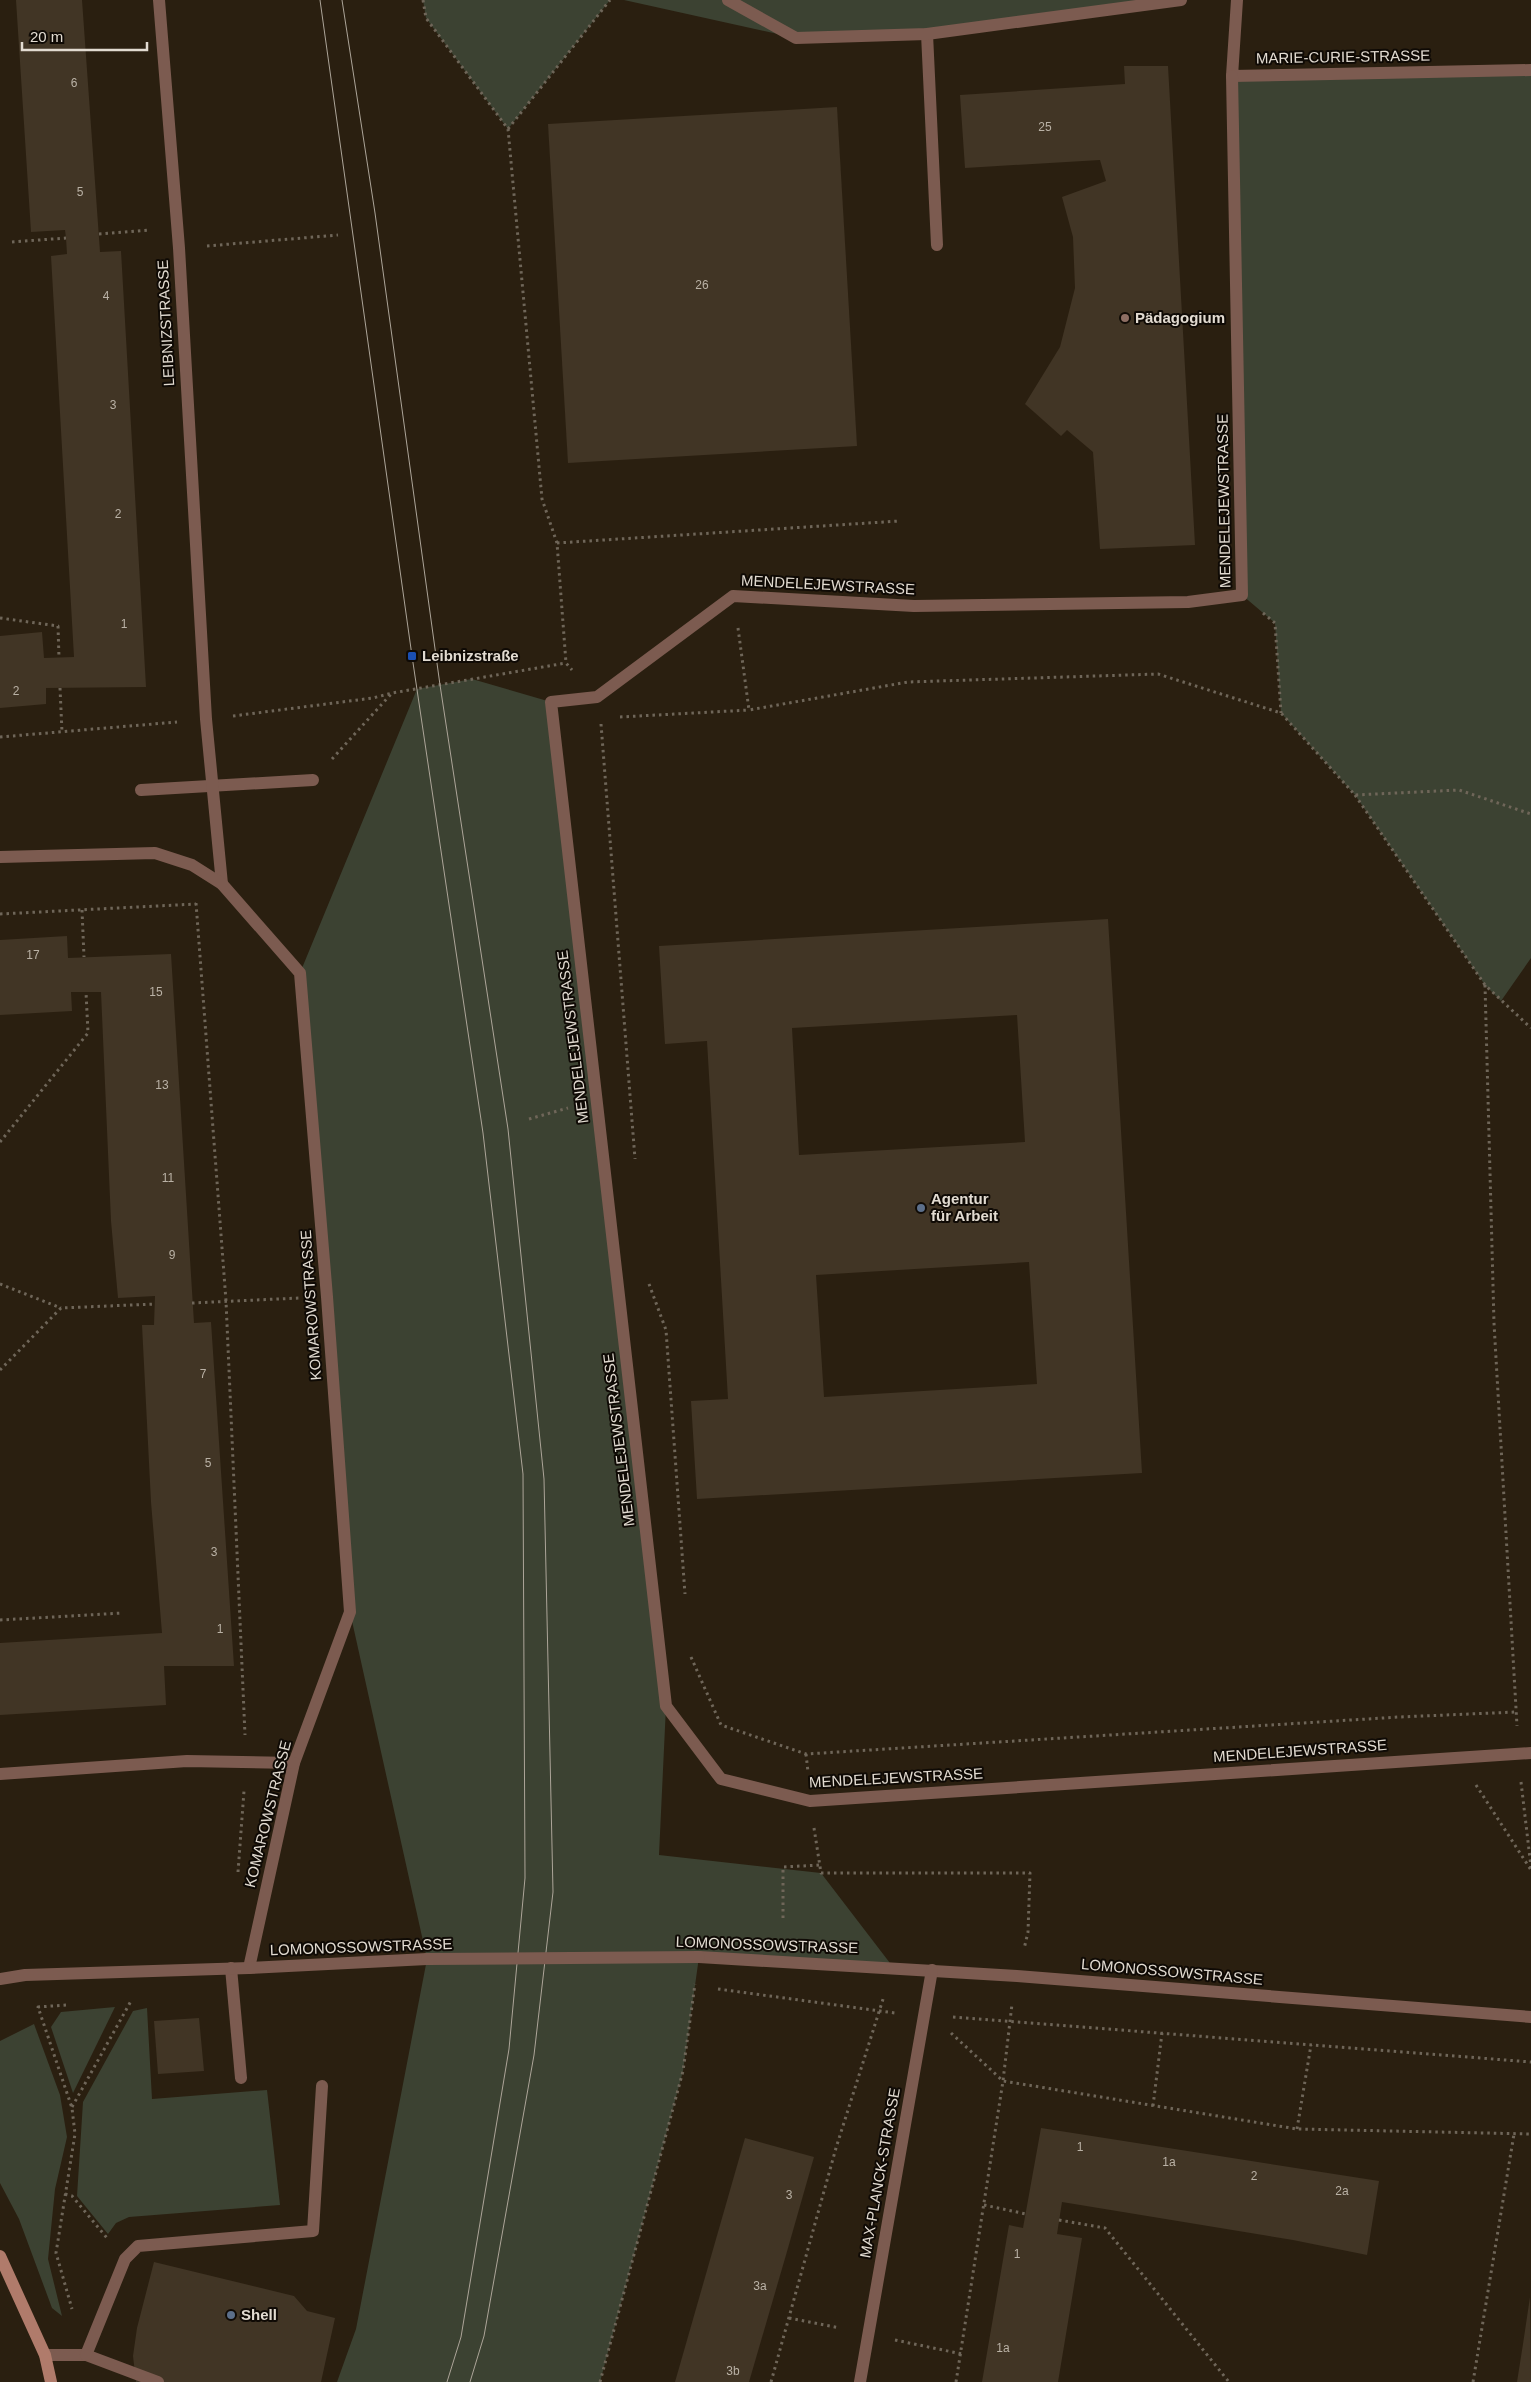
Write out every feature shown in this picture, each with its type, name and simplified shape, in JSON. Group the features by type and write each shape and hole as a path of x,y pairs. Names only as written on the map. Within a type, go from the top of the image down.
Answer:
{"street":[{"name":"LEIBNIZSTRASSE","path":"159,0 177,228 206,719 222,884"},
{"path":"728,0 796,38 927,34 1181,0"},
{"name":"MARIE-CURIE-STRASSE","path":"1237,0 1232,76 1531,70"},
{"path":"927,34 937,245"},
{"name":"MENDELEJEWSTRASSE","path":"1232,76 1242,595 1188,602 914,606 733,596 597,697 551,702 666,1706 721,1779 810,1801 1459,1757 1531,1754"},
{"path":"141,790 313,780"},
{"name":"KOMAROWSTRASSE","path":"0,857 155,852 192,866 222,884 300,973 327,1298 350,1612 294,1763 249,1968"},
{"path":"0,1774 186,1761 294,1763"},
{"name":"LOMONOSSOWSTRASSE","path":"0,1978 25,1975 249,1968 427,1959 699,1957 893,1967 1531,2017"},
{"path":"231,1968 241,2078"},
{"name":"MAX-PLANCK-STRASSE","path":"860,2382 932,1970"},
{"path":"86,2355 125,2259 138,2246 313,2231 322,2086"},
{"path":"0,2256 45,2354 51,2382"},
{"path":"45,2354 86,2355 158,2382"}],"path":[{"path":"423,0 426,18 508,129 542,498 557,543 566,663 597,697 600,718 635,1162"},
{"path":"508,129 610,0"},
{"path":"99,234 177,228"},
{"path":"178,248 338,235"},
{"path":"12,242 66,238"},
{"path":"557,543 900,522"},
{"path":"1242,595 1275,623 1281,713"},
{"path":"733,596 749,710"},
{"path":"0,618 58,626 59,658"},
{"path":"0,737 206,719 373,698 392,693 566,663"},
{"path":"600,718 749,710 908,682 1158,674 1281,713 1355,795 1485,985 1531,1028"},
{"path":"60,688 62,732"},
{"path":"313,780 392,693"},
{"path":"1355,795 1459,790 1531,814"},
{"path":"192,866 226,1301 246,1762 238,1880"},
{"path":"0,914 196,904"},
{"path":"82,910 84,957"},
{"path":"1485,985 1494,1324 1518,1755 1531,1869"},
{"path":"0,1142 88,1033 86,992"},
{"path":"646,1278 666,1330 685,1602"},
{"path":"0,1284 61,1308 155,1304"},
{"path":"192,1303 327,1298"},
{"path":"0,1370 61,1308"},
{"path":"0,1620 122,1612"},
{"path":"689,1651 721,1726 806,1754 1399,1717 1516,1712"},
{"path":"1459,1757 1531,1869"},
{"path":"810,1801 821,1873 1030,1873 1028,1932"},
{"path":"783,1918 782,1866 820,1865"},
{"path":"600,2382 683,2071 699,1957"},
{"path":"771,2382 836,2148 893,1967"},
{"path":"72,2108 147,1971"},
{"path":"695,1986 704,1987"},
{"path":"714,1989 879,2012 1010,2020 1162,2034 1531,2062"},
{"path":"38,2006 72,2108 75,2134 56,2253 86,2355"},
{"path":"924,2015 940,2023 1003,2081 1297,2129 1531,2134"},
{"path":"1153,2106 1162,2034"},
{"path":"1297,2129 1311,2045"},
{"path":"956,2382 1003,2081"},
{"path":"1473,2382 1514,2134"},
{"path":"65,2194 72,2196 125,2259"},
{"path":"984,2205 1026,2214"},
{"path":"1060,2220 1105,2228 1229,2382"}],"green space":[{"path":"423,0 610,0 508,129 426,18"},
{"path":"624,0 1181,0 927,34 796,38"},
{"path":"1531,69 1531,958 1501,1001 1485,985 1355,795 1281,713 1275,623 1242,595 1232,76"},
{"path":"472,679 551,702 666,1706 659,1855 821,1873 893,1967 699,1957 683,2071 600,2382 337,2382 356,2329 427,1959 350,1612 300,973 417,689"},
{"path":"115,2007 73,2093 51,2027 61,2012"},
{"path":"147,2008 152,2099 267,2090 280,2205 129,2217 116,2223 108,2234 77,2196 83,2102 133,2011"},
{"path":"34,2024 60,2095 67,2137 55,2189 48,2259 62,2316 52,2308 19,2219 0,2183 0,2041"}],"building":[{"path":"16,0 82,0 100,252 121,251 146,687 46,688 46,704 0,708 0,636 42,632 44,658 74,657 51,256 67,254 66,238 65,230 31,232"},
{"name":"Pädagogium","path":"1124,66 1168,66 1195,545 1100,549 1093,452 1067,430 1061,436 1025,404 1060,347 1075,288 1073,237 1062,197 1106,181 1100,160 965,168 960,95 1125,84"},
{"path":"837,107 857,446 568,463 548,124"},
{"name":"Agentur für Arbeit","path":"1108,919 1142,1473 697,1499 691,1401 728,1399 707,1041 665,1044 659,946","holes":["1017,1015 1025,1142 799,1155 792,1028","1029,1262 1037,1384 824,1397 816,1275"]},
{"path":"67,936 68,958 171,954 194,1323 211,1322 234,1666 164,1666 166,1705 0,1715 0,1643 162,1633 151,1502 142,1325 154,1325 155,1296 118,1298 111,1221 101,992 71,992 72,1011 0,1015 0,940"},
{"path":"199,2018 204,2071 158,2074 154,2021"},
{"path":"1041,2128 1379,2181 1367,2255 1293,2240 1062,2202 1057,2234 1082,2238 1058,2382 982,2382 1009,2225 1023,2228"},
{"path":"745,2138 814,2157 786,2255 749,2382 675,2382"},
{"name":"Shell","path":"154,2262 294,2296 307,2311 335,2318 321,2382 136,2382 133,2356 137,2328"},
{"path":"1530,2297 1531,2382 1517,2382 1523,2344"}],"tram line":[{"path":"320,0 412,656 483,1133 523,1474 525,1878 509,2049 461,2337 447,2382"},
{"path":"342,0 375,213 440,685 508,1129 544,1479 553,1892 534,2055 484,2336 470,2382"}],"place":[{"name":"Pädagogium","path":"1125,318"},
{"name":"Leibnizstraße","path":"412,656"},
{"name":"Agentur für Arbeit","path":"921,1208"},
{"name":"Shell","path":"231,2315"}]}
